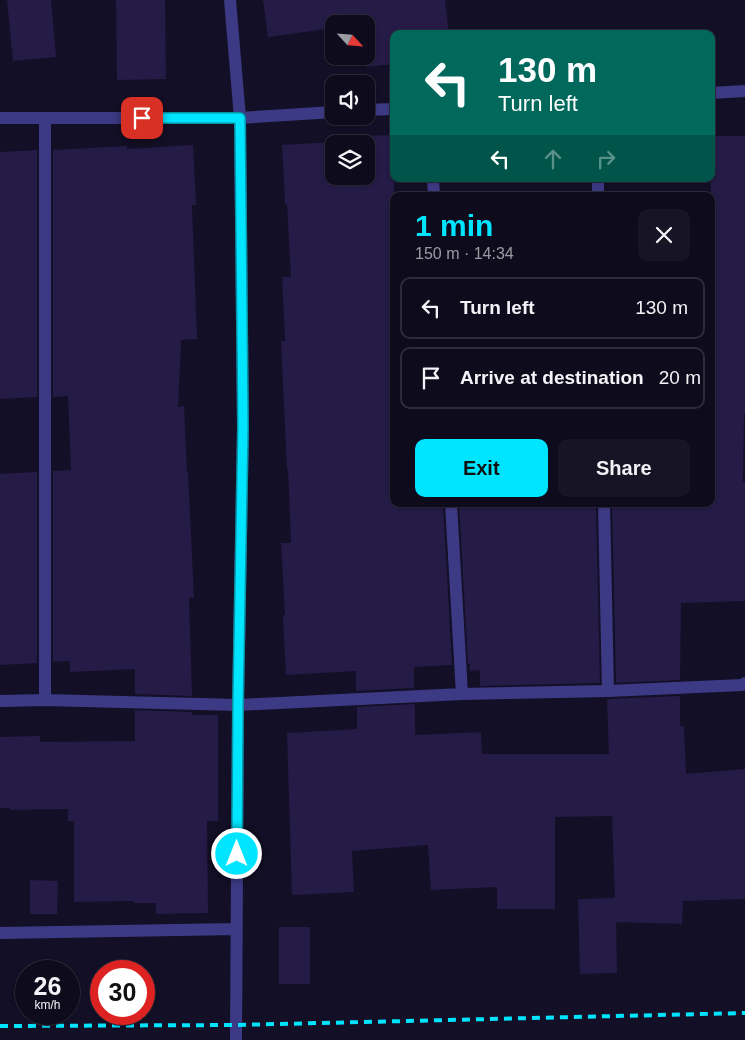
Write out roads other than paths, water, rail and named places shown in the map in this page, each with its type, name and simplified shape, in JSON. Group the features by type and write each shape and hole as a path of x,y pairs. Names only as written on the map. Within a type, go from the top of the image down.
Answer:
{"street":[{"path":"230,0 240,118 243,427 238,705 236,1040"},
{"path":"715,93 745,91"},
{"path":"375,109 390,108"},
{"path":"0,118 240,118 325,113"},
{"path":"45,119 45,700"},
{"path":"451,507 462,694"},
{"path":"604,507 608,691"},
{"path":"0,701 45,700 238,705 462,694 608,691 742,685 745,683"},
{"path":"0,933 236,929"}],"railway":[{"path":"0,1026 236,1025 745,1013"}]}
